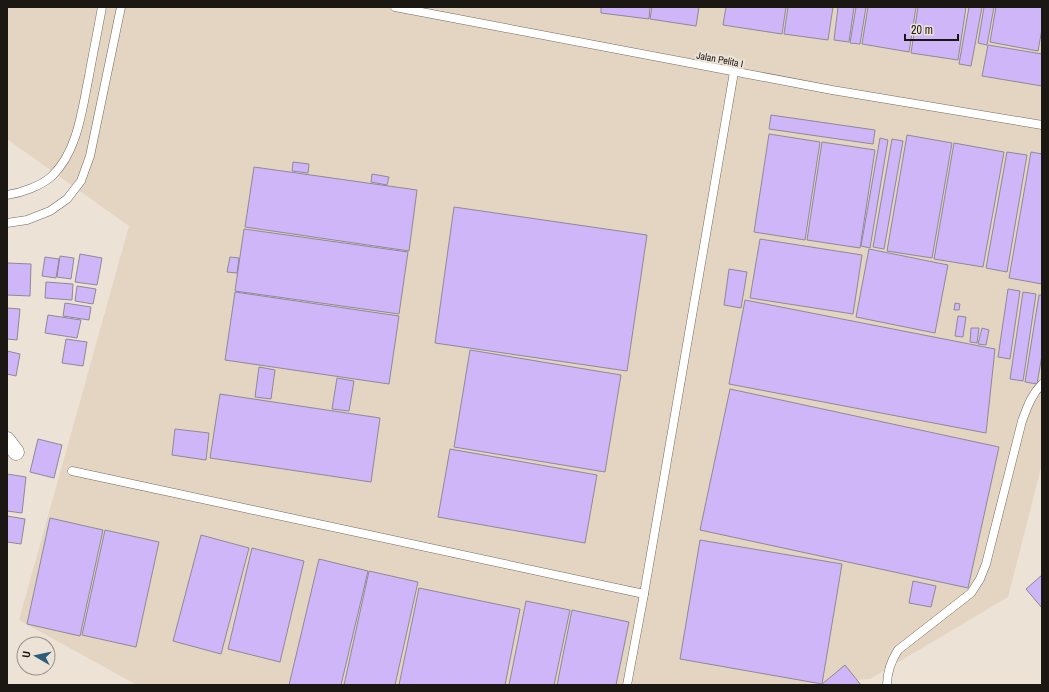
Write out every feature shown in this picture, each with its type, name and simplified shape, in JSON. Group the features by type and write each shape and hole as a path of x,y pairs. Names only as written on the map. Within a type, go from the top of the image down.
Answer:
{"lane":[{"path":"7,195 34,187 52,176 64,161 73,142 79,123 102,7"},
{"path":"7,223 27,220 50,211 67,199 81,181 90,156 121,7"},
{"name":"Jalan Pelita I","path":"395,7 832,90 1042,125"},
{"path":"627,685 734,72"},
{"path":"888,685 889,668 892,659 898,650 971,593 980,579 986,564 1022,421 1036,390 1042,384"},
{"path":"72,471 644,594"}],"shaded area":[{"path":"7,7 1042,7 1042,464 1008,597 870,679 785,685 137,685 56,640 56,636 48,636 19,620 129,226 7,139"}],"building":[{"path":"601,7 650,7 649,19 601,13"},
{"path":"652,7 699,7 696,26 650,19"},
{"path":"726,7 786,7 782,34 723,25"},
{"path":"788,7 833,7 828,40 784,34"},
{"path":"838,7 854,7 849,42 834,40"},
{"path":"856,7 866,7 860,44 850,43"},
{"path":"868,7 916,7 909,52 862,44"},
{"path":"918,7 966,7 958,60 911,53"},
{"path":"969,7 982,7 971,66 959,64"},
{"path":"984,7 994,7 987,45 978,43"},
{"path":"996,7 1042,7 1042,29 1038,51 990,42"},
{"path":"988,45 1042,54 1042,86 982,76"},
{"path":"771,115 875,130 873,144 769,129"},
{"path":"769,134 820,142 805,240 754,232"},
{"path":"907,135 952,143 932,258 887,251"},
{"path":"880,138 888,140 870,248 861,246"},
{"path":"892,139 903,141 884,249 873,247"},
{"path":"822,142 875,150 860,248 807,240"},
{"path":"954,143 1004,152 983,267 934,259"},
{"path":"1007,152 1027,155 1007,272 986,268"},
{"path":"1031,152 1042,154 1042,284 1009,278"},
{"path":"293,162 309,164 308,173 292,171"},
{"path":"254,167 417,190 409,251 245,227"},
{"path":"372,174 389,177 387,185 371,182"},
{"path":"454,207 647,235 627,371 435,343"},
{"path":"244,229 408,252 399,314 235,291"},
{"path":"760,239 862,255 853,314 750,298"},
{"path":"869,249 948,265 935,333 856,317"},
{"path":"80,254 102,258 97,285 75,282"},
{"path":"60,256 74,258 71,279 57,277"},
{"path":"45,257 59,259 56,278 42,276"},
{"path":"230,257 239,258 237,273 227,272"},
{"path":"7,263 31,264 30,296 7,295"},
{"path":"729,269 747,272 741,308 724,305"},
{"path":"46,282 73,284 72,300 45,298"},
{"path":"77,286 96,289 93,304 75,301"},
{"path":"1008,289 1020,291 1010,359 998,357"},
{"path":"235,292 399,316 389,384 225,360"},
{"path":"1023,292 1036,294 1023,381 1010,379"},
{"path":"1039,295 1042,295 1042,355 1037,384 1025,382"},
{"path":"745,300 995,349 986,433 729,384"},
{"path":"65,303 91,307 89,320 63,316"},
{"path":"955,303 960,304 959,310 954,310"},
{"path":"7,308 20,309 17,340 7,339"},
{"path":"48,315 81,320 77,338 45,333"},
{"path":"958,316 966,317 963,337 955,336"},
{"path":"971,328 979,328 977,343 970,342"},
{"path":"982,328 989,330 986,345 978,344"},
{"path":"66,339 87,342 83,366 62,363"},
{"path":"470,350 621,375 605,472 454,447"},
{"path":"7,351 20,354 16,376 7,374"},
{"path":"259,367 275,370 271,399 255,397"},
{"path":"337,378 354,381 349,411 332,409"},
{"path":"730,389 999,447 968,588 700,530"},
{"path":"220,394 380,418 371,482 210,458"},
{"path":"175,429 209,433 206,460 172,455"},
{"path":"38,439 62,445 54,478 30,472"},
{"path":"450,449 597,475 585,543 438,517"},
{"path":"7,474 26,477 22,513 7,511"},
{"path":"7,516 25,519 21,544 7,542"},
{"path":"50,518 103,530 80,636 27,624"},
{"path":"105,530 159,542 136,647 82,635"},
{"path":"201,535 249,548 221,654 173,641"},
{"path":"700,540 842,564 822,684 680,659"},
{"path":"252,548 304,561 280,662 228,649"},
{"path":"319,559 368,571 341,685 289,685"},
{"path":"369,571 418,582 395,685 344,685"},
{"path":"1042,575 1042,608 1026,589"},
{"path":"913,581 936,586 931,607 909,603"},
{"path":"419,588 520,609 505,685 399,685"},
{"path":"526,601 570,610 554,685 509,685"},
{"path":"572,610 629,622 616,685 557,685"},
{"path":"845,665 861,685 821,685"}]}
